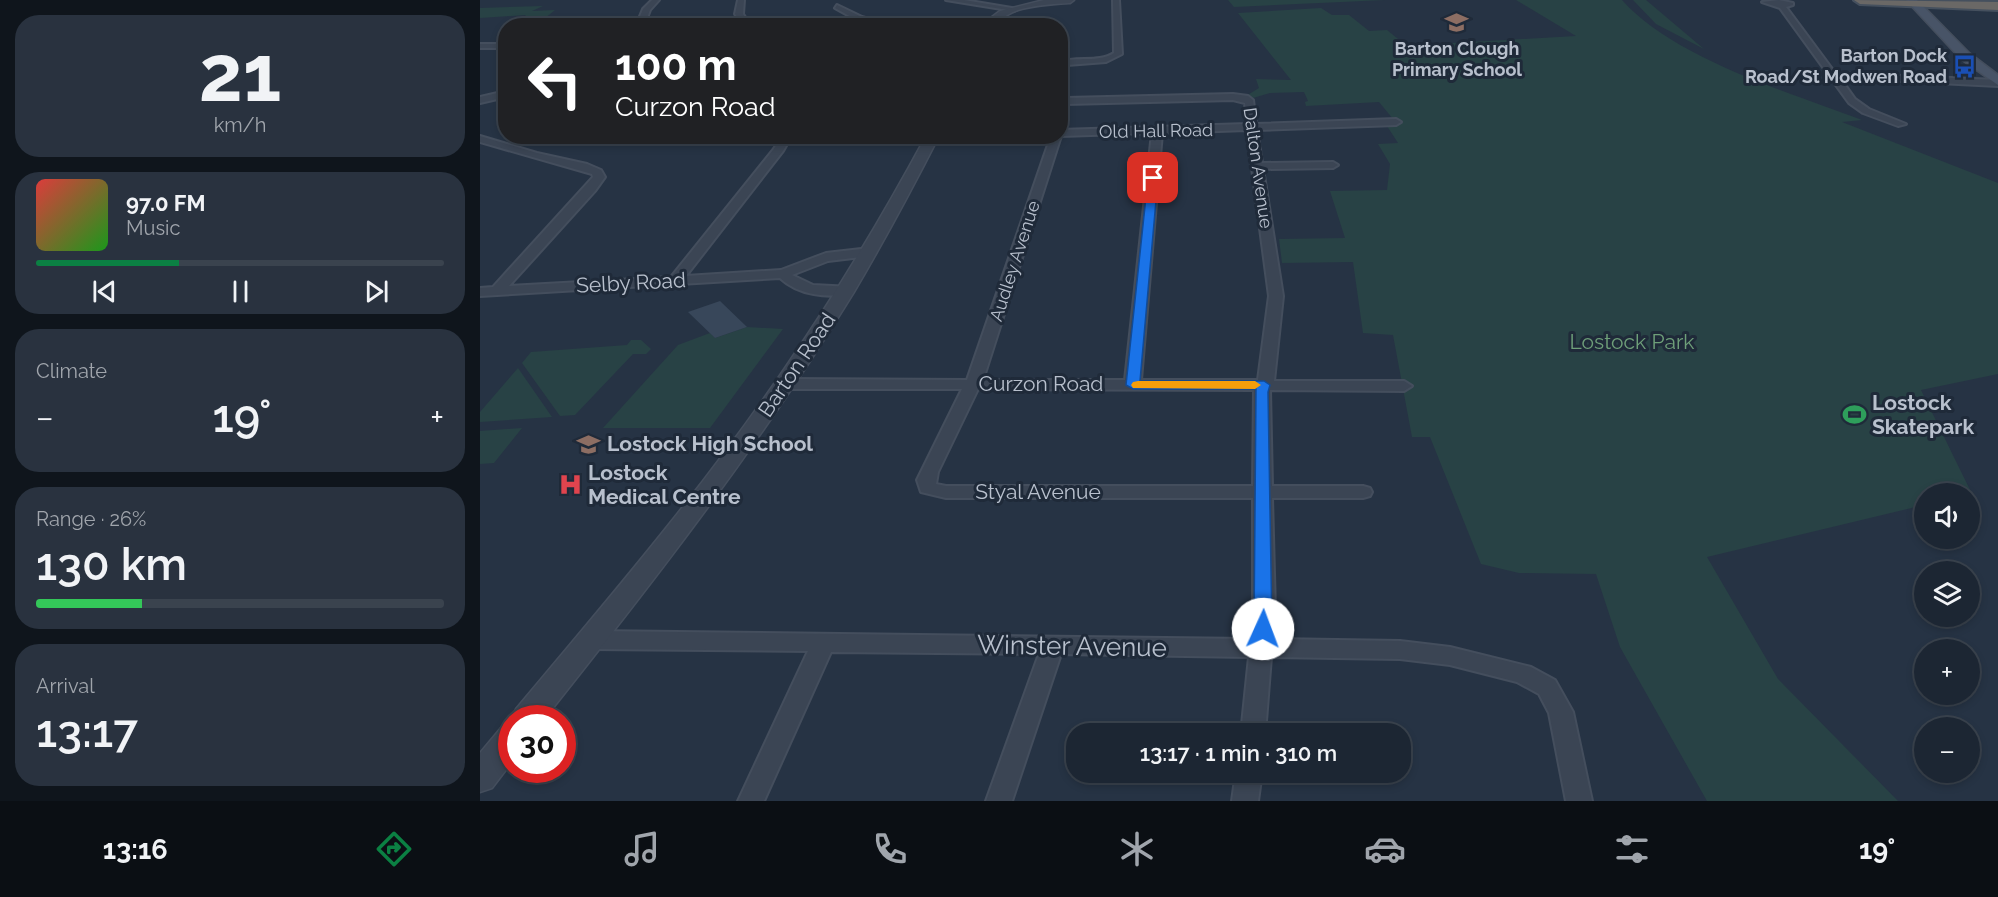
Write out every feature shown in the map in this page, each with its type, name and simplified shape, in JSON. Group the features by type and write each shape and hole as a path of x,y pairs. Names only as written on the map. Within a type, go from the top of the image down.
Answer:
{"highway":[{"path":"1847,0 1907,8 1998,7"},
{"path":"1860,0 1925,7"}],"main road":[{"path":"1925,7 1980,52"},
{"path":"1925,7 1976,66 1998,82"}],"street":[{"path":"643,18 647,9 656,0"},
{"path":"741,0 739,14 742,18"},
{"path":"949,0 1014,9"},
{"path":"994,18 1014,9 1070,0"},
{"path":"1068,63 1117,56 1116,0"},
{"path":"1782,6 1832,75 1858,106 1901,124"},
{"path":"837,7 858,18"},
{"path":"480,46 498,46"},
{"path":"1832,75 1998,82"},
{"path":"480,100 498,96"},
{"name":"Dalton Avenue","path":"1068,101 1241,98 1250,102 1276,300 1264,385 1261,392 1264,610 1254,723"},
{"name":"Old Hall Road","path":"1068,133 1396,122"},
{"path":"1133,385 1157,131"},
{"path":"480,139 535,156 583,166 597,172 599,177 591,189 497,291"},
{"path":"675,281 782,144"},
{"name":"Barton Road","path":"538,705 592,640 726,467 786,384 870,252 930,144"},
{"name":"Audley Avenue","path":"972,384 1053,144"},
{"path":"1258,166 1333,165"},
{"name":"Selby Road","path":"480,292 783,274 826,257 870,252"},
{"path":"783,274 801,287 819,290 847,290"},
{"name":"Curzon Road","path":"786,384 1404,386"},
{"name":"Styal Avenue","path":"972,384 929,472 927,484 932,490 1262,493"},
{"path":"1262,493 1363,492"},
{"name":"Winster Avenue","path":"592,640 1427,652 1497,666 1530,677 1547,687 1561,712 1579,801"},
{"path":"751,801 823,644"},
{"path":"999,801 1053,646"},
{"path":"482,771 498,753"},
{"path":"1245,801 1247,783"}],"green space":[{"path":"1228,0 1385,0 1234,7"},
{"name":"Lostock Park","path":"1516,0 1622,0 1644,21 1701,56 1734,72 1862,120 1842,122 1998,183 1998,374 1921,390 1967,483 1914,483 1914,507 1707,557 1778,679 1898,801 1707,801 1620,647 1596,574 1519,573 1481,564 1430,437 1412,437 1393,335 1363,333 1353,262 1282,263 1279,239 1345,238 1330,191 1387,190 1390,164 1378,144 1398,143 1387,126 1398,125 1379,102 1306,106 1305,102 1308,101 1304,92 1270,93 1253,98 1246,96 1259,88 1256,79 1291,80 1238,13 1321,8 1332,15 1349,15 1369,31 1387,30 1403,43 1435,44 1576,36"},
{"path":"1633,0 1646,0 1704,49 1656,24"},
{"path":"543,6 532,11 555,10 545,18 522,18 526,15 480,18 480,8"},
{"path":"747,327 783,329 710,428 603,428 678,345 710,333 715,338"},
{"path":"631,340 641,340 651,349 646,354 633,354 575,415 560,416 522,363 531,352 627,345"},
{"path":"518,368 552,417 480,422 480,412"},
{"path":"522,428 494,463 480,464 480,431"}],"building":[{"path":"720,301 747,327 715,338 688,312"}],"slow traffic":[{"path":"1138,385 1255,385"}],"place":[{"name":"Barton Clough Primary School","path":"1457,23"},
{"name":"Barton Dock Road/St Modwen Road","path":"1965,66"},
{"name":"Lostock Skatepark","path":"1854,415"},
{"name":"Lostock High School","path":"589,444"},
{"name":"Lostock Medical Centre","path":"570,485"}],"route":[{"path":"1153,178 1133,385 1264,385 1261,392 1263,629"}]}
